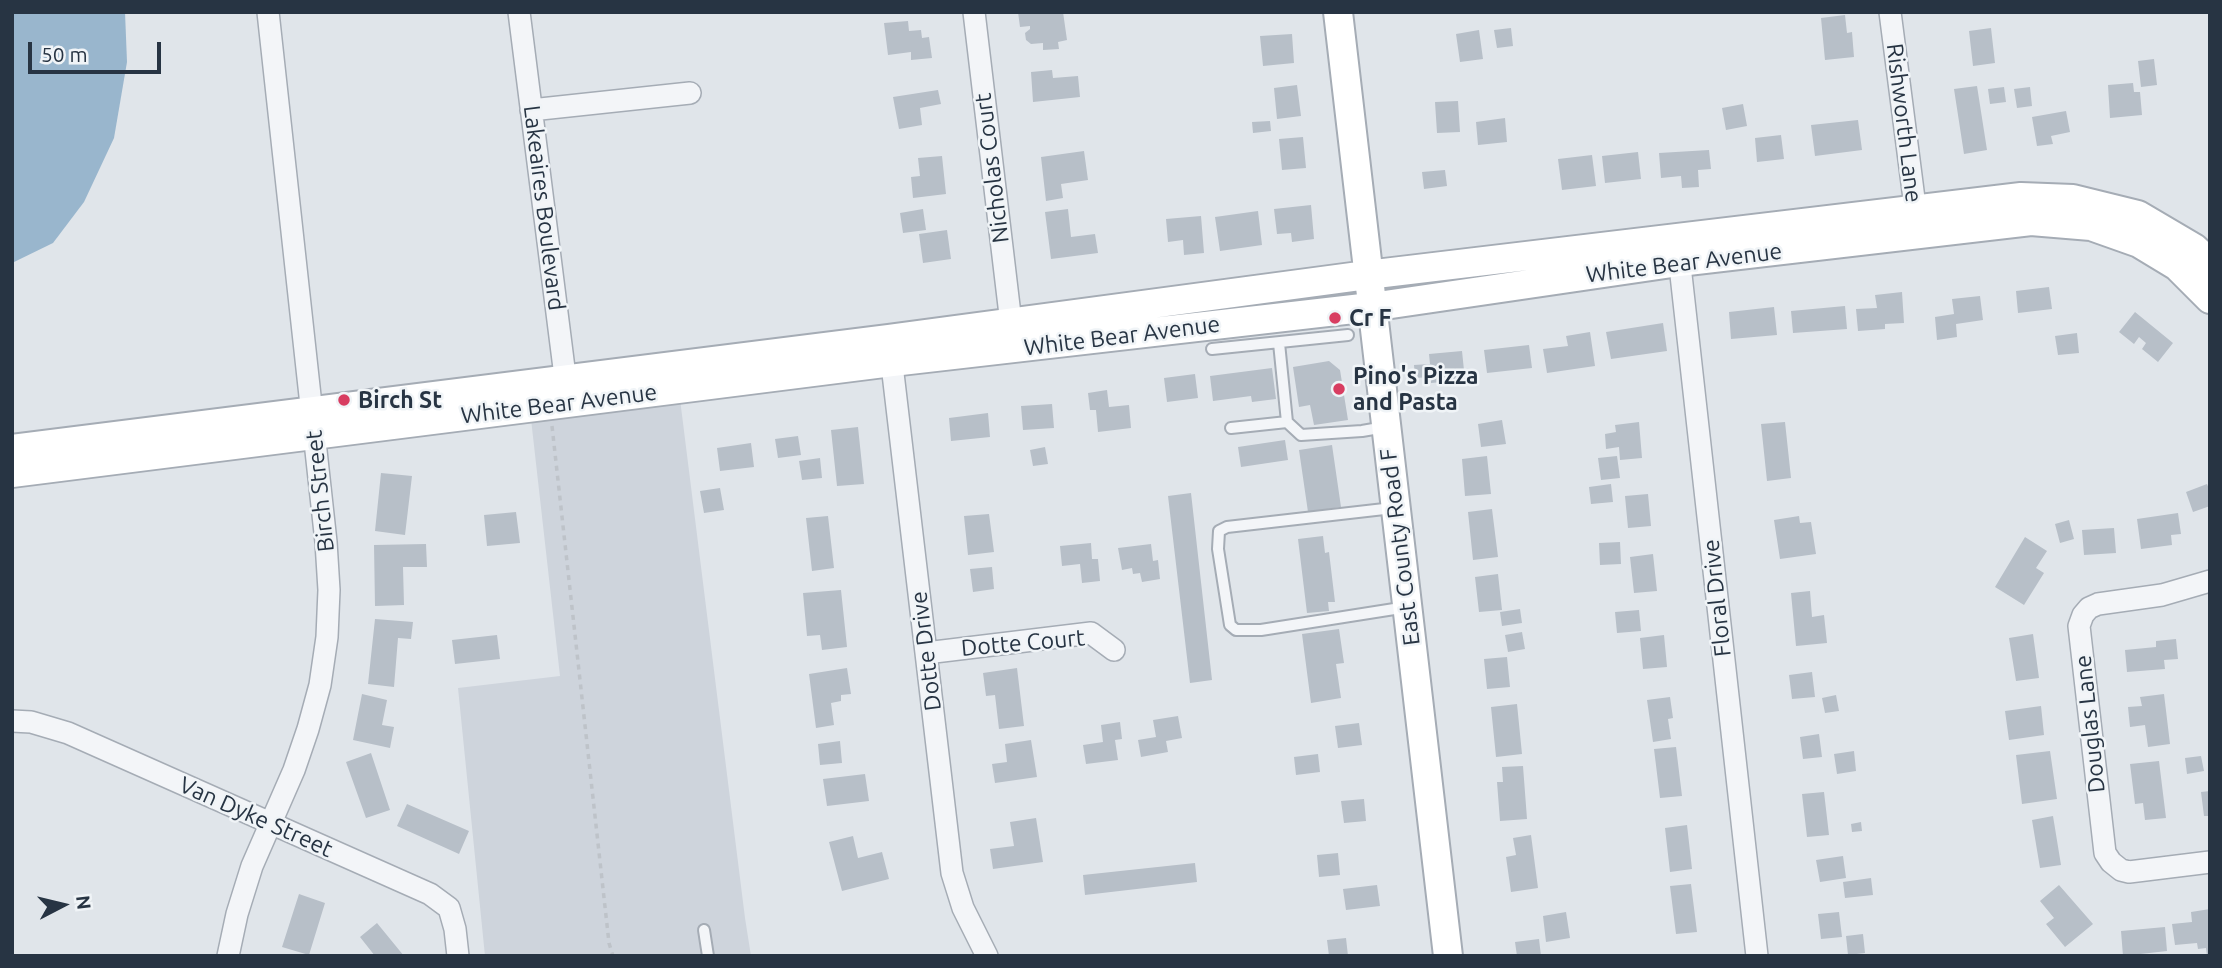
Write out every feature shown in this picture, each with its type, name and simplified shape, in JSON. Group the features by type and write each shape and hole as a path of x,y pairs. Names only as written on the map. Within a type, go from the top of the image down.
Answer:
{"main road":[{"name":"East County Road F","path":"1338,12 1448,956"},
{"name":"White Bear Avenue","path":"1917,222 2021,197 2073,200 2138,215 2194,248 2210,264"},
{"name":"White Bear Avenue","path":"890,351 1011,323 1367,275 1678,251 1917,222 2031,221 2091,226 2139,243 2176,266 2210,299"},
{"name":"White Bear Avenue","path":"12,449 312,423 561,396 890,351 1371,307 1678,251"},
{"name":"White Bear Avenue","path":"12,472 312,423"}],"street":[{"name":"Birch Street","path":"228,956 248,878 309,729 320,685 327,637 329,590 268,12"},
{"name":"Lakeaires Boulevard","path":"519,12 561,396"},
{"name":"Nicholas Court","path":"974,12 1011,323"},
{"name":"Rishworth Lane","path":"1890,12 1917,222"},
{"path":"531,110 690,93"},
{"name":"Floral Drive","path":"1678,251 1757,956"},
{"name":"Dotte Drive","path":"890,351 952,873 963,908 987,956"},
{"name":"Douglas Lane","path":"2210,581 2162,595 2098,604 2083,615 2080,626 2105,853 2110,862 2129,872 2210,862"},
{"name":"Dotte Court","path":"926,653 1091,633 1114,650"},
{"name":"Van Dyke Street","path":"12,721 31,722 68,733 430,894 449,908 458,956"}],"lane":[{"path":"1212,349 1348,335"},
{"path":"1279,343 1287,422 1301,435 1385,427"},
{"path":"1231,428 1287,422"},
{"path":"1395,508 1227,527 1219,531 1218,548 1230,625 1236,630 1261,630 1407,607"},
{"path":"704,930 708,956"}],"path":[{"path":"561,396 607,929 613,956"}],"shaded area":[{"path":"680,399 751,956 485,956 458,688 560,676 531,419"}],"water":[{"path":"12,12 125,12 127,62 114,138 84,202 53,243 12,263"}],"building":[{"path":"1018,12 1063,12 1067,40 1058,42 1059,49 1043,50 1043,43 1031,44 1026,40 1025,33 1030,26 1020,27"},
{"path":"1845,15 1847,33 1852,32 1854,57 1825,60 1821,18"},
{"path":"908,21 909,31 921,30 922,38 929,37 932,58 911,60 911,52 888,55 884,23"},
{"path":"1511,28 1513,46 1497,48 1494,30"},
{"path":"1991,28 1995,63 1973,66 1969,31"},
{"path":"1479,30 1483,59 1460,62 1456,34"},
{"path":"1292,34 1294,63 1263,66 1260,36"},
{"path":"2154,59 2157,85 2141,87 2138,61"},
{"path":"1052,70 1053,78 1078,76 1080,97 1033,102 1031,72"},
{"path":"2133,83 2134,92 2140,92 2142,115 2110,118 2108,85"},
{"path":"1297,85 1301,116 1277,119 1274,88"},
{"path":"1977,86 1987,150 1964,154 1954,89"},
{"path":"2004,87 2006,102 1990,104 1988,89"},
{"path":"2030,87 2032,106 2017,108 2014,89"},
{"path":"938,90 941,104 920,108 922,125 899,129 893,97"},
{"path":"1458,101 1460,132 1437,133 1435,102"},
{"path":"1743,104 1747,126 1726,130 1722,108"},
{"path":"2066,111 2070,132 2051,136 2053,144 2037,146 2032,117"},
{"path":"1505,118 1507,142 1478,145 1476,122"},
{"path":"1858,120 1862,150 1815,156 1811,125"},
{"path":"1270,121 1271,131 1253,133 1252,122"},
{"path":"1781,135 1784,159 1757,162 1755,138"},
{"path":"1303,137 1306,168 1282,170 1279,139"},
{"path":"1709,150 1711,169 1698,170 1699,187 1682,188 1681,176 1661,178 1659,153"},
{"path":"1084,151 1088,180 1061,184 1063,198 1046,201 1041,157"},
{"path":"1638,152 1641,179 1605,183 1602,156"},
{"path":"1592,155 1596,186 1562,190 1558,159"},
{"path":"942,156 946,194 913,198 911,177 920,176 918,158"},
{"path":"1445,170 1447,186 1424,189 1422,172"},
{"path":"1311,205 1314,239 1292,242 1291,233 1277,234 1274,209"},
{"path":"923,209 926,230 903,233 900,213"},
{"path":"1068,209 1071,237 1095,234 1098,253 1051,259 1045,212"},
{"path":"1258,211 1262,245 1220,251 1215,217"},
{"path":"1201,216 1204,253 1184,255 1183,240 1168,242 1166,219"},
{"path":"947,230 951,259 923,263 919,234"},
{"path":"2049,287 2052,309 2018,313 2016,291"},
{"path":"1902,292 1904,323 1885,324 1885,329 1858,331 1856,309 1877,308 1875,295"},
{"path":"1980,296 1983,320 1956,324 1957,337 1937,340 1935,317 1954,314 1952,299"},
{"path":"1845,306 1847,329 1793,333 1791,311"},
{"path":"1774,307 1777,335 1731,339 1729,312"},
{"path":"2135,312 2173,343 2158,362 2142,349 2146,343 2139,337 2134,344 2119,332"},
{"path":"1663,323 1667,351 1611,359 1606,332"},
{"path":"1590,332 1595,366 1547,373 1543,349 1568,346 1566,336"},
{"path":"2077,333 2079,353 2058,355 2055,336"},
{"path":"1529,345 1532,368 1487,373 1484,350"},
{"path":"1462,351 1465,380 1431,383 1431,377 1415,378 1414,365 1430,364 1429,354"},
{"path":"1329,361 1340,370 1348,420 1314,425 1310,405 1299,407 1293,367"},
{"path":"1272,368 1276,399 1252,402 1251,396 1213,401 1210,376"},
{"path":"1195,374 1198,398 1167,402 1164,378"},
{"path":"1107,390 1109,407 1129,405 1131,428 1098,432 1096,410 1090,410 1088,393"},
{"path":"1052,404 1054,428 1023,430 1021,406"},
{"path":"988,413 990,437 951,441 949,418"},
{"path":"1502,420 1506,444 1481,447 1478,424"},
{"path":"1639,422 1642,458 1620,460 1619,447 1606,449 1605,434 1616,432 1615,425"},
{"path":"1785,422 1791,478 1767,481 1761,424"},
{"path":"858,427 864,484 837,486 831,430"},
{"path":"798,436 801,455 778,458 775,439"},
{"path":"1285,440 1288,460 1241,467 1238,447"},
{"path":"751,443 754,467 720,471 717,448"},
{"path":"1332,445 1341,507 1308,512 1299,450"},
{"path":"1045,447 1048,464 1033,466 1030,450"},
{"path":"1487,456 1491,494 1465,496 1462,459"},
{"path":"1617,456 1620,478 1601,480 1598,458"},
{"path":"820,458 822,478 802,480 799,461"},
{"path":"381,473 412,476 405,535 375,531"},
{"path":"1611,484 1613,502 1591,504 1589,487"},
{"path":"2207,484 2210,506 2193,512 2186,492"},
{"path":"720,488 724,510 704,513 700,491"},
{"path":"1191,493 1212,680 1190,683 1168,496"},
{"path":"1648,494 1651,526 1628,528 1625,496"},
{"path":"1492,509 1498,557 1473,560 1468,512"},
{"path":"516,512 520,543 487,546 484,515"},
{"path":"2178,513 2181,534 2171,535 2172,545 2141,549 2137,519"},
{"path":"989,514 994,552 968,555 964,516"},
{"path":"828,516 834,568 812,571 806,518"},
{"path":"1799,516 1800,523 1811,522 1816,554 1780,559 1774,520"},
{"path":"2069,520 2074,539 2060,543 2055,524"},
{"path":"2114,528 2116,553 2084,555 2082,530"},
{"path":"1323,536 1325,553 1329,552 1335,602 1328,602 1329,611 1307,613 1298,539"},
{"path":"2025,537 2047,551 2036,568 2044,573 2024,605 1995,587"},
{"path":"1620,542 1621,564 1600,565 1599,543"},
{"path":"1091,543 1092,559 1098,559 1100,581 1082,583 1080,564 1062,566 1060,546"},
{"path":"426,544 427,567 403,567 404,605 375,606 374,545"},
{"path":"1151,544 1153,561 1158,560 1160,579 1142,582 1140,573 1133,574 1132,568 1122,570 1118,548"},
{"path":"1653,554 1657,591 1634,593 1630,557"},
{"path":"992,567 994,589 973,592 970,569"},
{"path":"1498,574 1502,610 1479,612 1475,577"},
{"path":"841,590 847,647 822,650 820,635 807,636 803,593"},
{"path":"1810,591 1812,617 1824,615 1827,643 1796,646 1791,593"},
{"path":"1520,609 1522,623 1502,626 1500,612"},
{"path":"1639,610 1641,631 1617,633 1615,612"},
{"path":"375,619 413,622 411,639 398,638 394,687 368,684"},
{"path":"1339,629 1344,663 1336,664 1341,698 1311,703 1302,634"},
{"path":"1522,632 1525,649 1508,652 1505,635"},
{"path":"2033,634 2039,678 2016,681 2009,638"},
{"path":"497,635 500,659 455,664 452,640"},
{"path":"1664,635 1667,667 1643,669 1640,638"},
{"path":"2176,639 2178,659 2164,660 2165,669 2127,672 2125,650 2156,647 2156,641"},
{"path":"1507,657 1510,687 1487,689 1484,659"},
{"path":"847,668 851,694 841,695 841,701 831,703 834,725 816,728 809,674"},
{"path":"1017,668 1024,726 999,729 995,695 986,696 983,673"},
{"path":"1812,672 1815,697 1792,699 1789,675"},
{"path":"362,694 387,700 382,725 394,727 390,748 353,740"},
{"path":"2164,694 2170,744 2148,747 2145,725 2130,727 2128,707 2142,706 2140,697"},
{"path":"1836,695 1839,711 1825,713 1822,698"},
{"path":"1670,697 1673,718 1668,719 1671,739 1653,742 1647,700"},
{"path":"1517,704 1522,754 1496,757 1491,707"},
{"path":"2041,706 2044,735 2009,740 2005,711"},
{"path":"1178,716 1182,738 1166,741 1168,752 1141,757 1138,740 1156,737 1153,720"},
{"path":"1120,722 1122,739 1115,740 1118,760 1086,764 1083,745 1103,742 1101,725"},
{"path":"1359,723 1362,745 1338,748 1335,726"},
{"path":"1819,734 1822,757 1803,759 1800,737"},
{"path":"1031,740 1037,777 995,783 992,764 1007,762 1005,744"},
{"path":"840,741 842,763 820,765 818,744"},
{"path":"1676,747 1682,796 1660,798 1654,749"},
{"path":"1854,751 1856,771 1837,774 1834,754"},
{"path":"2050,751 2057,799 2022,804 2016,755"},
{"path":"371,753 390,810 366,818 346,762"},
{"path":"1318,754 1320,772 1296,775 1294,757"},
{"path":"2201,756 2204,771 2187,774 2185,758"},
{"path":"2159,761 2166,818 2145,820 2143,803 2135,804 2130,764"},
{"path":"1523,766 1527,819 1500,821 1497,782 1503,782 1502,767"},
{"path":"865,774 869,801 827,806 823,779"},
{"path":"2210,791 2210,816 2204,816 2201,792"},
{"path":"1824,792 1829,835 1807,837 1802,794"},
{"path":"1364,799 1366,821 1344,823 1341,801"},
{"path":"407,804 469,831 459,854 397,826"},
{"path":"2053,816 2061,865 2040,868 2032,820"},
{"path":"1036,818 1043,862 993,869 990,849 1014,846 1010,822"},
{"path":"1861,822 1862,831 1852,832 1851,824"},
{"path":"1687,825 1692,869 1670,872 1665,828"},
{"path":"1531,835 1538,888 1511,892 1506,857 1516,855 1513,838"},
{"path":"853,836 858,858 882,852 889,879 842,891 829,842"},
{"path":"1338,853 1340,875 1319,877 1317,855"},
{"path":"1843,856 1846,878 1820,882 1816,860"},
{"path":"1195,863 1197,882 1085,895 1083,875"},
{"path":"1871,878 1873,895 1845,898 1843,882"},
{"path":"1691,884 1697,932 1676,934 1670,886"},
{"path":"1377,885 1380,906 1346,910 1343,889"},
{"path":"2059,885 2093,924 2065,947 2046,924 2054,918 2040,901"},
{"path":"299,894 325,903 309,955 282,947"},
{"path":"2210,909 2210,956 2207,956 2206,948 2198,949 2197,943 2175,945 2172,924 2192,922 2191,912"},
{"path":"1566,912 1570,938 1546,942 1543,916"},
{"path":"1839,912 1842,937 1821,939 1818,914"},
{"path":"377,923 404,956 375,956 360,937"},
{"path":"2165,927 2167,951 2123,956 2121,931"},
{"path":"1863,934 1865,953 1848,955 1846,936"},
{"path":"1346,938 1348,956 1329,956 1327,940"},
{"path":"1539,939 1541,956 1517,956 1515,942"}],"place":[{"name":"Cr F","path":"1335,318"},
{"name":"Pino's Pizza and Pasta","path":"1339,389"},
{"name":"Birch St","path":"344,400"}]}
